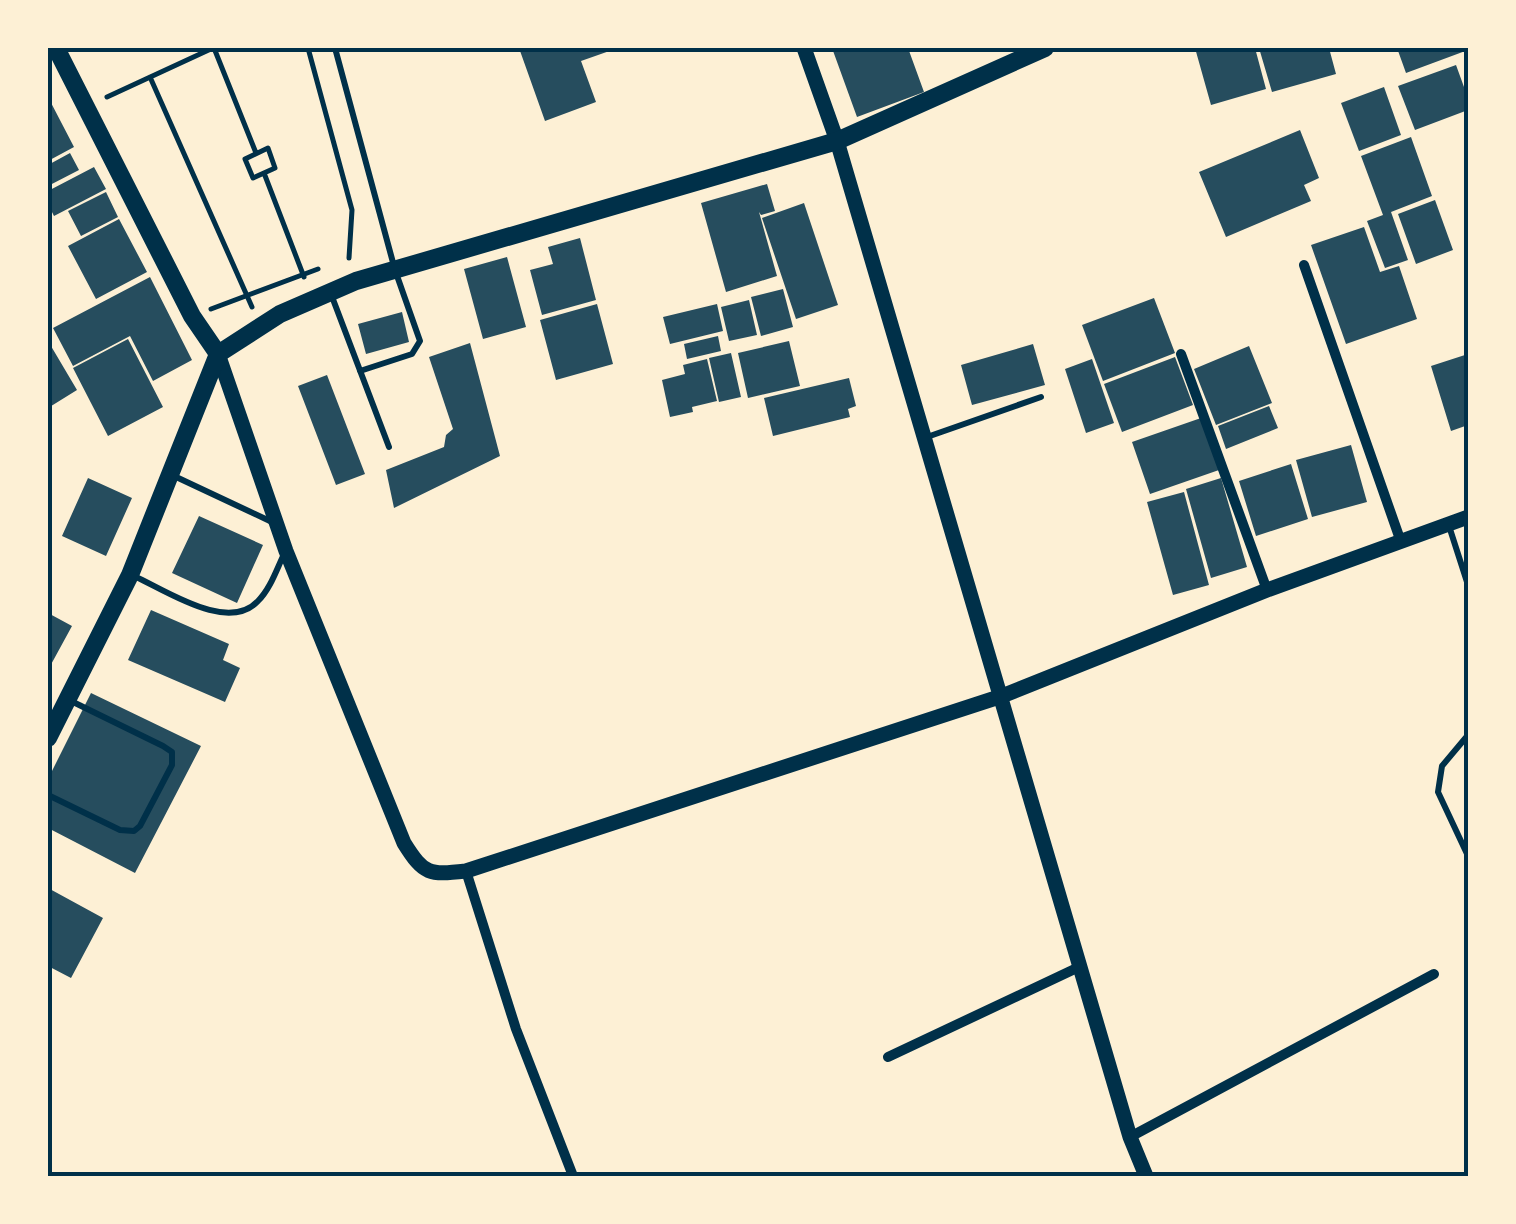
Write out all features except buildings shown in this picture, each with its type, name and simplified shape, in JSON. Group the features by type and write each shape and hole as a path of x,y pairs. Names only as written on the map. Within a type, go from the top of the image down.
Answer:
{"main road":[{"path":"56,48 192,316 218,354"},
{"path":"48,738 130,574 218,354 260,325 356,281 837,141 1044,48"}],"street":[{"path":"804,48 837,141 1142,1175"},
{"path":"1304,265 1401,542"},
{"path":"218,354 286,551 404,844 419,866 435,874 466,871 1002,696 1267,590 1468,517"},
{"path":"1181,354 1267,590"},
{"path":"466,871 516,1029 573,1176"},
{"path":"888,1057 1080,967"},
{"path":"1130,1137 1434,974"}],"lane":[{"path":"48,54 56,48"},
{"path":"335,48 395,270 420,345 412,354 360,371"},
{"path":"321,295 360,371 389,447"},
{"path":"926,438 1041,398"},
{"path":"170,474 277,525"},
{"path":"1448,525 1468,584"},
{"path":"130,574 214,612 235,614 256,604 286,551"},
{"path":"48,795 120,830 134,831 174,758 163,746 67,699"},
{"path":"1468,735 1442,766 1438,792 1468,856"}],"path":[{"path":"86,107 214,48 256,153"},
{"path":"308,48 352,210 349,258 356,281"},
{"path":"150,77 260,325"},
{"path":"268,148 276,168 264,173 252,178 245,158 268,148"},
{"path":"264,173 303,275 321,295"},
{"path":"192,316 349,258"}]}
